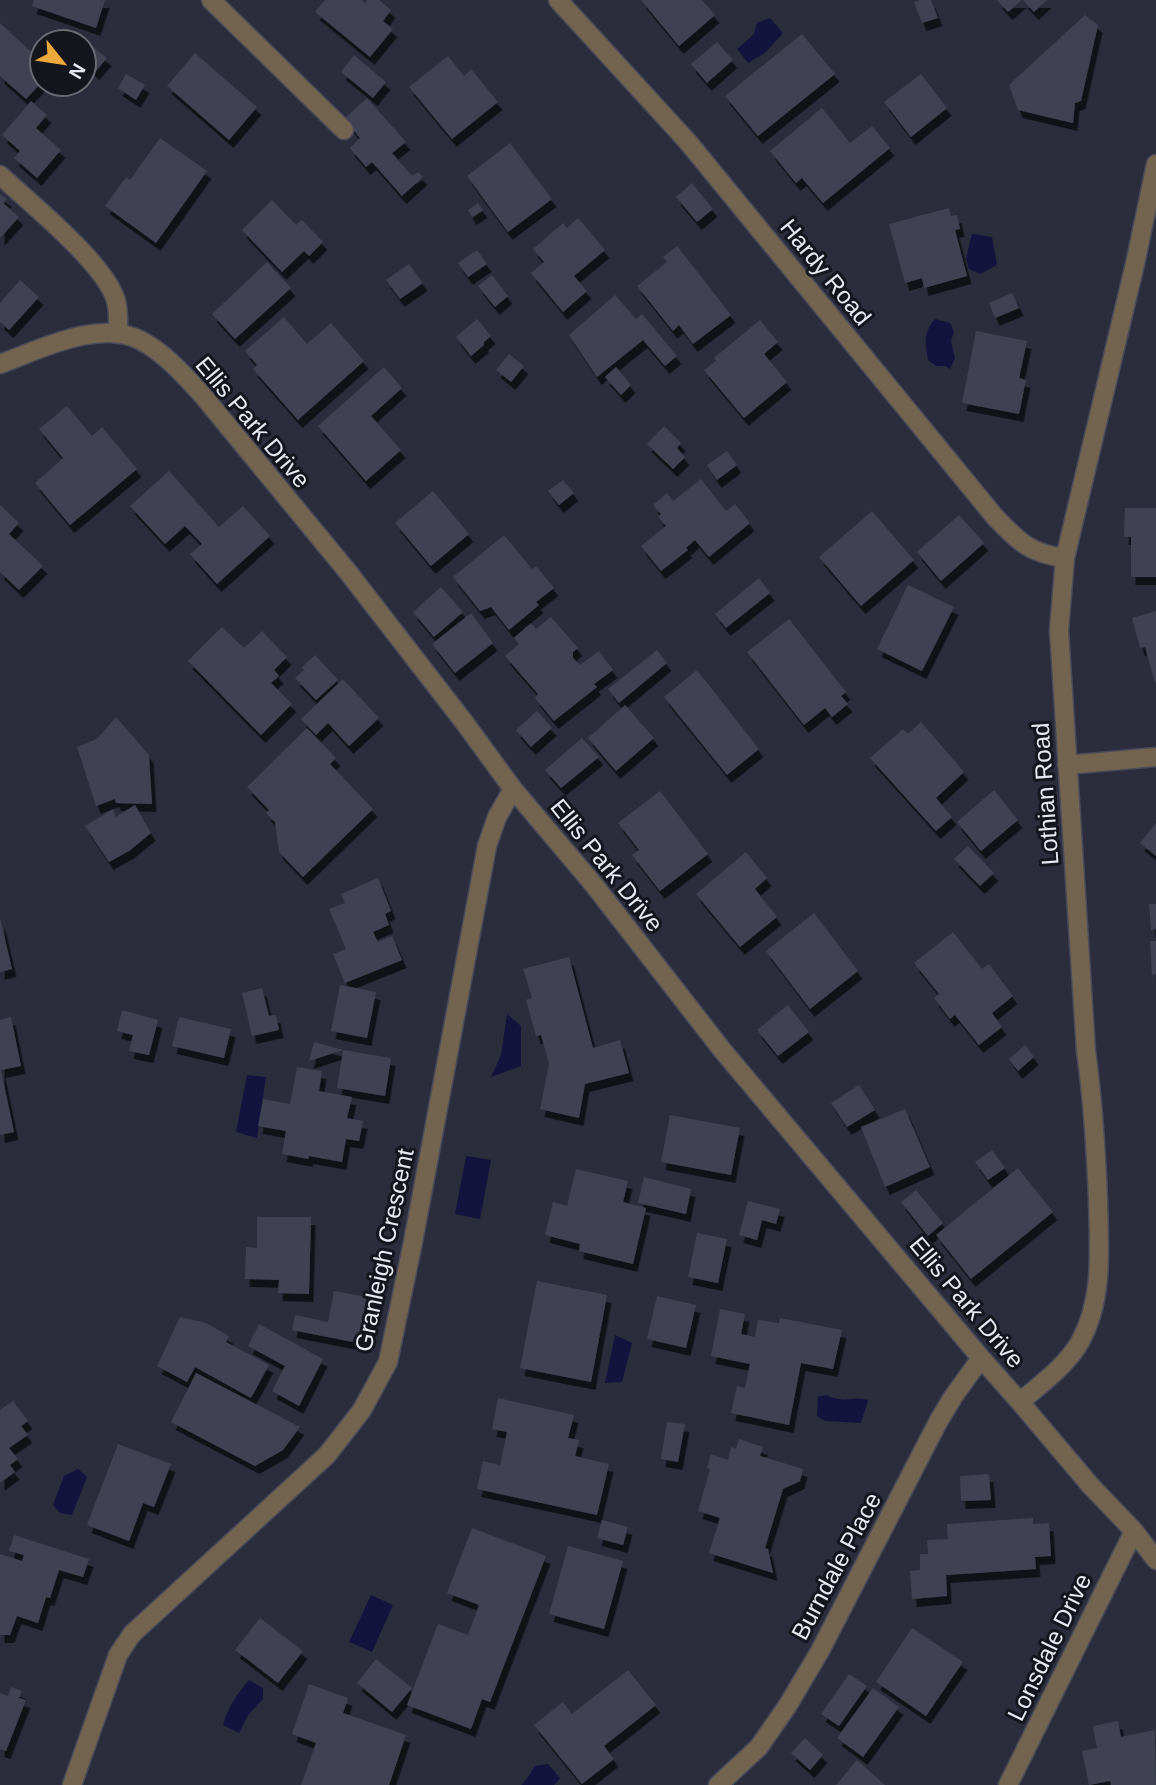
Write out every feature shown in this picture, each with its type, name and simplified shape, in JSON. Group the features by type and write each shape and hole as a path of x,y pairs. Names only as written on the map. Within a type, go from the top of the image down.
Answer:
{"street":[{"path":"211,0 344,130"},
{"name":"Hardy Road","path":"558,0 688,142 995,517 1019,542 1051,556 1065,558"},
{"name":"Lothian Road","path":"1020,1402 1061,1367 1079,1344 1090,1322 1100,1268 1094,1106 1086,1051 1059,630 1065,558 1152,200 1156,164"},
{"path":"0,175 79,249 108,283 116,300 118,334"},
{"name":"Ellis Park Drive","path":"0,364 73,337 104,333 137,339 157,351 182,373 348,572 513,789 594,886 723,1051 981,1358 1156,1560"},
{"path":"1067,765 1156,757"},
{"name":"Granleigh Crescent","path":"72,1785 118,1655 132,1634 327,1455 362,1410 388,1362 487,846 497,817 513,789"},
{"name":"Burndale Place","path":"718,1785 759,1747 788,1705 820,1651 938,1422 981,1358"},
{"name":"Lonsdale Drive","path":"1008,1785 1133,1531"}],"shaded area":[{"path":"770,18 783,33 765,53 748,63 737,49 754,34 757,23"},
{"path":"972,234 992,237 997,265 980,274 969,269 966,258"},
{"path":"935,319 950,323 954,332 951,341 955,358 950,369 936,366 928,360 926,338"},
{"path":"507,1014 521,1026 521,1066 491,1077 501,1055"},
{"path":"247,1075 266,1077 257,1138 236,1132"},
{"path":"466,1156 491,1160 480,1219 455,1214"},
{"path":"615,1335 632,1343 622,1382 605,1383"},
{"path":"826,1395 839,1399 868,1400 861,1423 825,1421 817,1416 818,1397"},
{"path":"78,1469 87,1477 72,1515 60,1513 53,1505 64,1476"},
{"path":"371,1595 393,1605 372,1652 349,1642"},
{"path":"249,1680 263,1688 263,1699 249,1714 239,1733 223,1725 233,1701"},
{"path":"548,1764 560,1778 554,1785 521,1785 535,1766"}],"building":[{"path":"34,0 105,0 96,28 32,6"},
{"path":"325,0 361,0 365,3 367,0 379,0 391,10 383,21 393,29 370,57 315,12"},
{"path":"641,0 702,0 715,15 679,46"},
{"path":"931,0 938,18 922,23 914,2"},
{"path":"997,0 1022,0 1008,12"},
{"path":"1023,0 1047,0 1034,12"},
{"path":"1085,15 1098,25 1081,101 1075,103 1073,123 1018,110 1009,85"},
{"path":"0,23 28,49 28,97 26,99 0,76"},
{"path":"802,34 835,74 758,136 725,96"},
{"path":"717,42 733,60 707,83 691,64"},
{"path":"98,51 107,58 98,68"},
{"path":"195,53 257,107 229,140 167,86"},
{"path":"354,55 386,82 373,98 341,72"},
{"path":"448,56 464,76 471,69 498,102 452,139 409,87"},
{"path":"126,74 145,85 136,100 118,88"},
{"path":"921,74 947,108 911,137 884,102"},
{"path":"367,98 406,142 392,153 412,176 418,172 423,177 402,196 372,162 366,167 350,148 360,138 344,119"},
{"path":"31,101 47,115 36,128 61,150 37,178 14,158 20,151 2,135"},
{"path":"822,108 850,143 872,126 890,148 823,203 802,178 796,183 770,151"},
{"path":"160,138 207,171 156,243 105,206 126,177 130,180"},
{"path":"510,143 552,199 508,232 467,176"},
{"path":"692,183 713,209 697,222 676,197"},
{"path":"0,194 7,199 3,203 19,217 0,238"},
{"path":"272,200 296,225 302,220 323,242 309,256 304,251 282,272 242,230"},
{"path":"478,203 483,210 472,217 468,210"},
{"path":"949,208 951,216 957,215 960,229 955,230 967,276 924,288 922,278 905,283 889,224"},
{"path":"578,218 605,250 574,276 587,291 563,312 531,273 544,262 533,249 563,223 567,228"},
{"path":"677,246 731,315 693,344 679,325 673,331 637,286 667,262 663,257"},
{"path":"477,250 487,264 468,277 458,263"},
{"path":"267,262 291,288 235,339 212,314"},
{"path":"409,264 423,283 400,299 386,280"},
{"path":"492,275 508,296 495,307 478,286"},
{"path":"20,280 39,297 9,330 0,322 0,303"},
{"path":"1012,293 1019,308 995,318 989,303"},
{"path":"615,295 636,319 642,314 677,356 665,366 643,340 597,377 569,335"},
{"path":"284,317 307,344 331,323 364,361 298,420 253,369 257,365 245,351"},
{"path":"477,319 491,336 471,356 456,337"},
{"path":"760,320 778,342 764,354 787,382 744,418 704,370 716,361 714,358"},
{"path":"976,331 1027,341 1019,378 1026,380 1019,414 962,403"},
{"path":"509,354 524,366 511,382 496,370"},
{"path":"384,367 402,388 371,416 401,450 366,481 318,426"},
{"path":"616,367 631,385 621,395 605,377"},
{"path":"67,406 92,436 102,427 137,469 70,525 35,483 63,458 39,429"},
{"path":"664,426 681,443 677,448 685,457 673,469 647,444"},
{"path":"727,451 737,465 717,480 707,465"},
{"path":"169,471 219,527 243,506 270,536 217,584 190,554 202,544 185,526 165,544 130,506"},
{"path":"701,479 726,511 735,504 750,523 709,557 695,540 686,548 688,550 661,571 641,546 666,526 653,505 667,493 673,501"},
{"path":"563,480 574,493 559,505 548,491"},
{"path":"433,491 469,534 431,566 395,523"},
{"path":"0,505 19,523 9,534 43,566 19,590 0,572"},
{"path":"1125,508 1156,508 1156,577 1131,577 1131,537 1124,537"},
{"path":"872,511 914,560 861,606 819,557"},
{"path":"959,515 984,543 941,581 917,552"},
{"path":"504,535 532,569 536,566 554,588 536,602 539,605 509,630 491,607 480,611 453,577"},
{"path":"759,578 770,593 726,628 715,614"},
{"path":"908,585 954,607 922,671 877,649"},
{"path":"441,587 463,612 434,637 413,612"},
{"path":"1156,611 1155,683 1145,647 1140,648 1132,618"},
{"path":"471,613 493,643 455,673 432,644"},
{"path":"551,617 578,648 573,652 573,658 580,665 599,651 613,670 594,684 597,687 554,721 535,698 538,694 505,656 519,644 514,638 531,623 536,629"},
{"path":"789,619 846,692 841,696 848,704 832,717 825,708 804,725 747,652"},
{"path":"222,627 244,648 262,631 287,657 274,670 279,676 271,683 292,704 261,735 188,661"},
{"path":"657,650 667,663 619,703 608,689"},
{"path":"315,655 338,680 316,700 295,678"},
{"path":"697,670 759,749 727,775 664,697"},
{"path":"343,679 379,718 349,746 328,723 316,735 301,719"},
{"path":"625,705 654,738 616,771 588,738"},
{"path":"537,711 552,728 531,747 516,730"},
{"path":"116,717 149,755 152,804 116,803 115,799 96,806 77,747 97,739"},
{"path":"921,722 964,772 936,798 952,817 936,831 870,758 903,729 908,734"},
{"path":"307,728 336,758 330,764 373,809 303,877 279,852 275,822 266,813 269,810 247,787"},
{"path":"582,738 599,757 561,788 545,770"},
{"path":"994,790 1018,820 981,851 957,822"},
{"path":"660,791 708,854 660,891 632,855 639,850 618,823"},
{"path":"135,805 151,833 129,851 109,862 85,826 113,809 116,817"},
{"path":"1156,823 1156,856 1140,843"},
{"path":"968,846 994,873 980,886 954,859"},
{"path":"746,852 767,878 755,889 777,917 740,947 696,894"},
{"path":"378,878 391,911 385,914 389,925 373,932 378,942 392,936 402,960 345,983 333,954 346,949 329,909 345,903 341,894"},
{"path":"1149,904 1156,904 1156,929 1151,930"},
{"path":"814,913 858,971 810,1009 766,951"},
{"path":"0,918 12,969 0,972"},
{"path":"953,932 982,969 989,964 1013,996 992,1013 1002,1027 979,1045 955,1015 950,1019 934,998 939,994 914,963"},
{"path":"1150,941 1156,941 1156,974 1152,975"},
{"path":"569,957 593,1048 620,1040 629,1073 585,1084 579,1118 540,1109 549,1064 541,1035 536,1036 526,1000 532,998 523,969"},
{"path":"340,985 376,992 367,1038 331,1031"},
{"path":"262,988 269,1016 276,1015 279,1030 252,1036 242,993"},
{"path":"788,1005 809,1032 778,1056 757,1030"},
{"path":"122,1010 158,1020 149,1055 129,1051 133,1035 117,1031"},
{"path":"11,1017 21,1066 1,1070 14,1132 0,1135 0,1020"},
{"path":"179,1017 231,1029 224,1058 172,1046"},
{"path":"314,1042 343,1050 309,1061"},
{"path":"1025,1045 1034,1057 1018,1071 1009,1059"},
{"path":"343,1050 391,1058 385,1096 337,1088"},
{"path":"297,1067 322,1071 319,1091 352,1097 347,1118 363,1121 359,1141 346,1139 342,1162 282,1154 286,1131 258,1126 263,1099 290,1104"},
{"path":"859,1085 875,1110 847,1127 831,1103"},
{"path":"905,1109 930,1167 885,1187 861,1127"},
{"path":"670,1115 740,1128 731,1175 661,1162"},
{"path":"992,1150 1005,1168 988,1180 975,1162"},
{"path":"1018,1168 1053,1212 971,1279 936,1235"},
{"path":"576,1169 628,1181 623,1202 646,1208 633,1264 579,1251 580,1244 545,1235 553,1202 567,1206"},
{"path":"644,1177 691,1189 686,1214 638,1203"},
{"path":"916,1190 943,1223 928,1236 901,1202"},
{"path":"748,1201 780,1209 776,1224 762,1220 757,1240 739,1235"},
{"path":"257,1217 311,1217 309,1294 278,1293 279,1280 245,1279 246,1247 257,1248"},
{"path":"697,1233 727,1239 718,1283 688,1277"},
{"path":"537,1281 607,1295 591,1382 520,1368"},
{"path":"334,1291 367,1297 358,1343 292,1330 295,1315 328,1322"},
{"path":"657,1296 696,1305 686,1348 647,1339"},
{"path":"720,1309 745,1314 741,1334 755,1337 758,1320 779,1323 780,1318 842,1330 833,1369 801,1363 789,1425 731,1413 737,1386 745,1388 750,1364 711,1356"},
{"path":"180,1317 206,1323 229,1336 226,1342 269,1365 251,1398 195,1367 187,1382 157,1366"},
{"path":"259,1324 323,1359 299,1406 272,1391 285,1366 248,1346"},
{"path":"196,1373 300,1427 283,1450 255,1466 171,1422"},
{"path":"498,1398 574,1415 568,1438 579,1440 575,1456 609,1464 597,1515 477,1489 483,1461 500,1465 507,1432 492,1429"},
{"path":"13,1401 28,1421 21,1426 28,1435 9,1448 18,1459 10,1465 15,1472 0,1483 0,1410"},
{"path":"667,1422 685,1424 678,1462 661,1459"},
{"path":"739,1439 763,1447 760,1456 803,1469 800,1481 783,1489 765,1548 768,1549 773,1573 709,1553 720,1518 698,1511 710,1469 707,1468 711,1454 728,1460 731,1447 736,1449"},
{"path":"118,1444 171,1464 154,1507 143,1503 129,1541 87,1525"},
{"path":"989,1474 991,1500 961,1501 960,1476"},
{"path":"1033,1518 1033,1524 1049,1523 1051,1556 1035,1557 1036,1569 946,1575 947,1596 912,1599 910,1571 920,1570 920,1554 928,1554 927,1540 948,1539 947,1524"},
{"path":"602,1520 628,1527 623,1545 597,1538"},
{"path":"472,1528 546,1556 490,1702 482,1699 471,1729 407,1705 438,1624 468,1635 479,1605 447,1593"},
{"path":"14,1535 89,1559 83,1577 59,1570 50,1598 46,1597 38,1623 17,1616 10,1635 0,1635 0,1554 22,1561 24,1555 9,1551"},
{"path":"568,1546 623,1561 604,1629 549,1614"},
{"path":"260,1618 303,1651 278,1683 235,1650"},
{"path":"912,1628 963,1662 926,1716 876,1682"},
{"path":"376,1659 412,1688 392,1712 357,1683"},
{"path":"628,1670 656,1705 604,1746 614,1759 582,1784 534,1725 563,1702 572,1714"},
{"path":"849,1674 867,1686 839,1726 821,1714"},
{"path":"309,1684 348,1698 343,1713 406,1735 389,1785 301,1785 316,1743 292,1734"},
{"path":"11,1687 22,1691 19,1698 26,1700 6,1751 0,1749 0,1693 8,1696"},
{"path":"873,1688 899,1707 863,1757 837,1738"},
{"path":"1118,1721 1121,1737 1155,1730 1156,1785 1111,1785 1110,1781 1089,1785 1082,1751 1097,1748 1093,1726"},
{"path":"805,1738 823,1755 810,1770 791,1753"},
{"path":"857,1760 885,1785 836,1785"}]}
